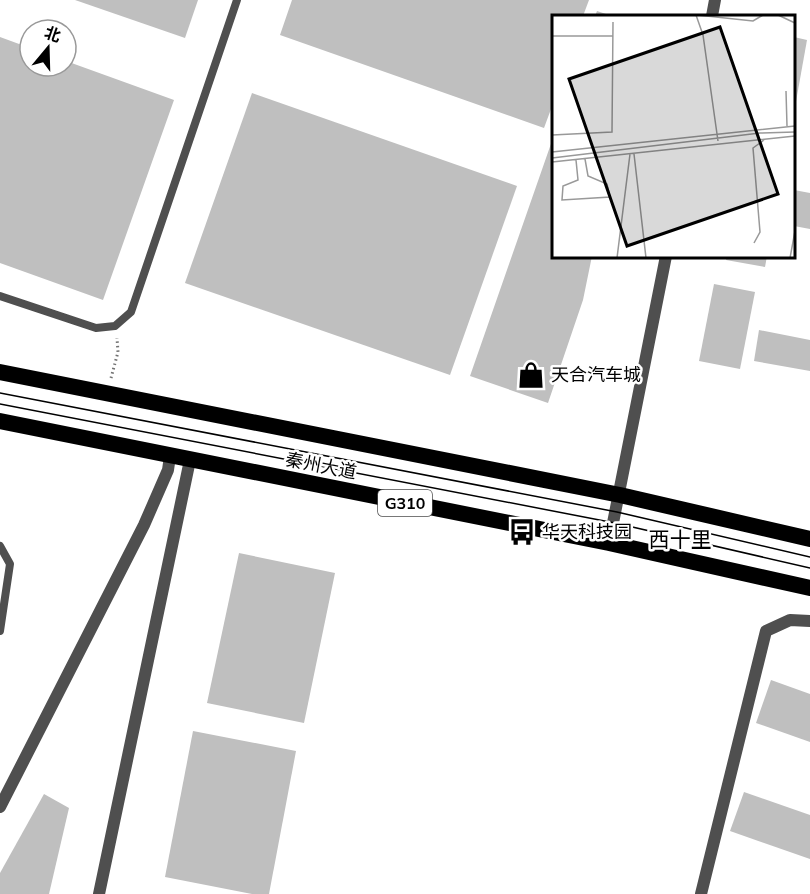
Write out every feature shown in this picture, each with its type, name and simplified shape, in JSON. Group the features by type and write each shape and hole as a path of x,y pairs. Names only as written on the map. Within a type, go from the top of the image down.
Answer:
{"highway":[{"name":"秦州大道","path":"0,372 620,495 810,539"},
{"name":"秦州大道","path":"0,421 609,543 810,588"}],"street":[{"path":"712,15 715,0"},
{"path":"609,543 666,258"},
{"path":"0,807 144,525 168,470 170,456"},
{"path":"99,894 190,460"},
{"path":"701,894 766,631 790,620 810,621"}],"lane":[{"path":"0,296 96,328 116,326 131,312 237,0"},
{"path":"0,546 10,564 0,631"}],"path":[{"path":"106,394 118,352 116,326"}],"building":[{"path":"75,0 198,0 185,38"},
{"path":"292,0 589,0 583,15 552,15 552,106 544,128 280,35"},
{"path":"597,11 609,15 595,15"},
{"path":"0,37 18,44 18,78 78,78 78,65 174,100 103,300 0,263"},
{"path":"795,37 807,40 795,107"},
{"path":"252,93 517,186 450,375 185,283"},
{"path":"552,141 552,258 592,258 583,300 548,403 470,376"},
{"path":"795,190 810,193 810,229 795,226"},
{"path":"726,258 767,258 765,267 726,260"},
{"path":"714,284 755,292 740,369 699,361"},
{"path":"759,330 810,340 810,371 754,361"},
{"path":"239,553 335,573 304,723 207,703"},
{"path":"771,680 810,694 810,742 756,723"},
{"path":"193,731 296,751 269,894 252,894 165,877"},
{"path":"744,792 810,815 810,859 730,831"},
{"path":"44,794 69,808 49,894 0,894 0,873"}],"tram line":[{"path":"0,393 617,512 810,557"},
{"path":"0,404 615,523 810,568"}],"place":[{"name":"天合汽车城","path":"531,375"},
{"name":"华天科技园","path":"522,532"}],"district":[{"name":"西十里","path":"680,540"}]}
